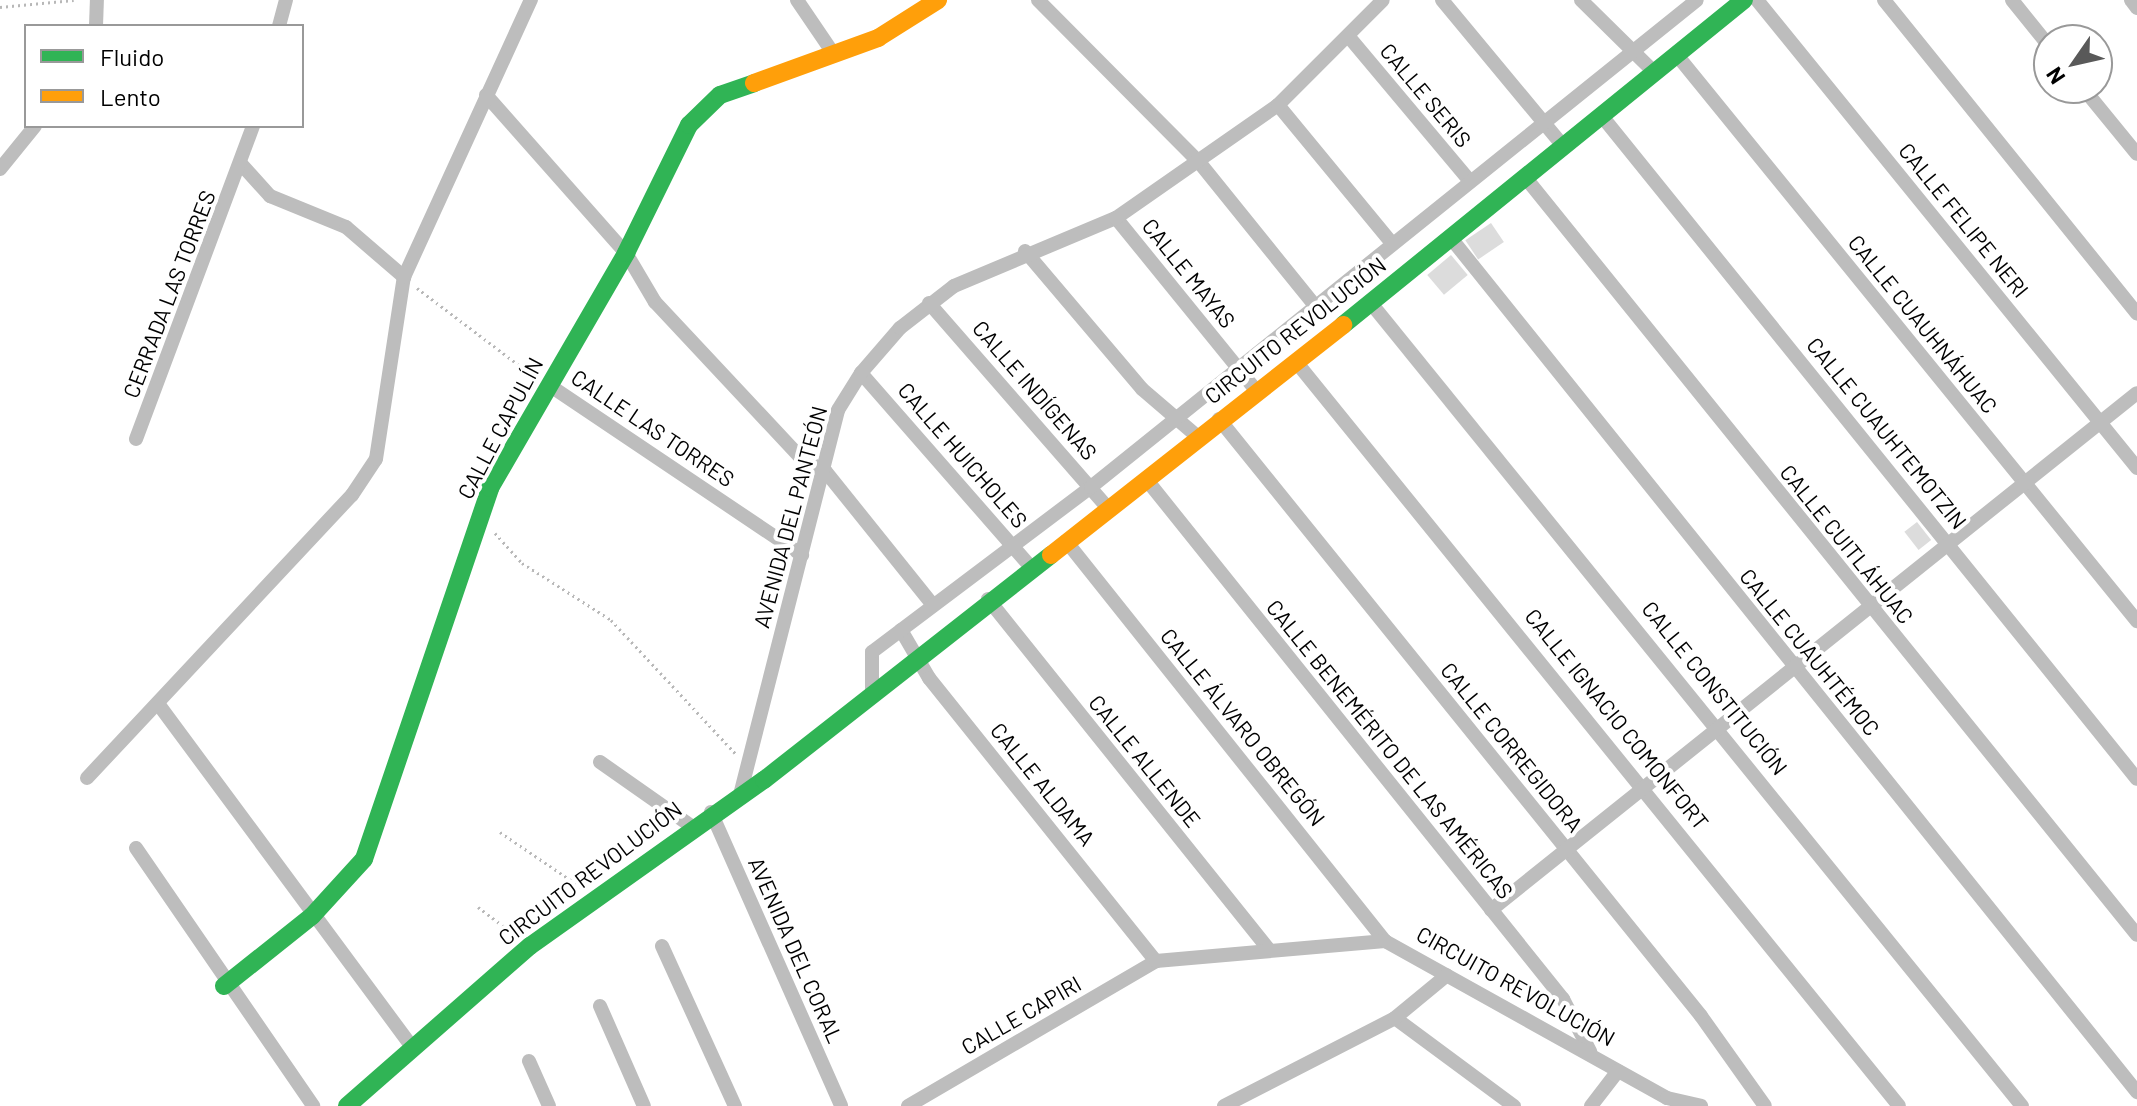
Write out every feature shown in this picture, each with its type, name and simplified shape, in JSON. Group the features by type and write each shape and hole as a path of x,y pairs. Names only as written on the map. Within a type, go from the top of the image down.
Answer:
{"street":[{"path":"96,24 97,0"},
{"path":"280,24 286,0"},
{"path":"87,778 159,705 352,495 376,459 404,277 531,0"},
{"path":"797,0 831,50"},
{"name":"CALLE CAPULÍN","path":"224,986 312,916 364,859 479,517 704,106 831,50 878,38 938,0"},
{"path":"1038,0 1199,162 1315,306"},
{"name":"AVENIDA DEL PANTEÓN","path":"740,795 826,472 838,410 861,373 929,303 1025,251 1081,237 1116,218 1199,162 1278,105 1383,0"},
{"path":"1442,0 1563,146"},
{"path":"1581,0 1654,72"},
{"name":"CIRCUITO REVOLUCIÓN","path":"872,691 872,652 1091,487 1391,242 1697,0"},
{"name":"CIRCUITO REVOLUCIÓN","path":"347,1106 530,946 691,826 740,795 1219,419 1297,363 1744,0"},
{"name":"CALLE FELIPE NERI","path":"1757,0 2137,468"},
{"path":"1884,0 2137,314"},
{"path":"2012,0 2033,26"},
{"path":"2131,0 2137,8"},
{"name":"CALLE SERIS","path":"1349,37 1469,180"},
{"name":"CALLE CUAUHNÁHUAC","path":"1676,54 2137,621"},
{"path":"486,95 626,253 655,302 749,406 802,459 826,472 933,605"},
{"path":"2096,104 2137,154"},
{"path":"1278,105 1391,242"},
{"name":"CALLE CUAUHTEMOTZIN","path":"1601,115 2137,779"},
{"path":"0,169 33,128"},
{"path":"252,128 242,165 270,196 346,227 404,277"},
{"name":"CERRADA LAS TORRES","path":"136,439 242,165"},
{"name":"CALLE CUITLÁHUAC","path":"1525,177 1871,610 2137,935"},
{"name":"CALLE MAYAS","path":"1116,218 1258,393"},
{"name":"CALLE CUAUHTÉMOC","path":"1450,237 2137,1092"},
{"path":"1025,251 1174,417 1198,437"},
{"name":"CALLE CONSTITUCIÓN","path":"1370,302 1721,728 2022,1106"},
{"name":"CALLE INDÍGENAS","path":"929,303 1107,507"},
{"name":"CALLE IGNACIO COMONFORT","path":"1297,363 1646,788 1899,1106"},
{"name":"CALLE HUICHOLES","path":"861,373 1030,566"},
{"name":"CALLE LAS TORRES","path":"549,385 802,555"},
{"path":"1491,910 1871,610 2137,393"},
{"name":"CALLE CORREGIDORA","path":"1219,419 1567,850 1765,1106"},
{"name":"CALLE BENEMÉRITO DE LAS AMÉRICAS","path":"1146,479 1563,999 1590,1051"},
{"name":"CALLE ÁLVARO OBREGÓN","path":"1066,541 1385,941"},
{"name":"CALLE ALLENDE","path":"988,599 1268,949"},
{"name":"CALLE ALDAMA","path":"901,630 1156,961"},
{"path":"159,705 312,916 413,1048"},
{"path":"600,762 691,826"},
{"name":"AVENIDA DEL CORAL","path":"711,812 841,1106"},
{"path":"136,848 224,986 313,1106"},
{"name":"CIRCUITO REVOLUCIÓN","path":"1156,961 1385,941 1590,1051 1618,1071 1667,1098 1701,1106"},
{"path":"662,946 735,1106"},
{"name":"CALLE CAPIRI","path":"908,1106 1156,961"},
{"path":"1224,1106 1250,1102 1395,1018 1447,975"},
{"path":"600,1006 644,1106"},
{"path":"1395,1018 1514,1106"},
{"path":"529,1061 549,1106"},
{"path":"1591,1106 1618,1071"}],"path":[{"path":"0,7 74,0"},
{"name":"CALLE LAS TORRES","path":"404,277 500,357 549,385"},
{"path":"479,517 522,563 611,620 746,765"},
{"path":"500,832 596,897"},
{"path":"478,907 530,946"}],"building":[{"path":"1491,223 1504,242 1478,259 1465,240"},
{"path":"1451,255 1468,275 1444,295 1427,275"},
{"path":"1917,522 1931,540 1919,550 1904,532"}],"traffic: fast":[{"path":"1343,325 1744,0"},
{"path":"224,986 312,916 364,859 490,488 626,253 689,125 720,95 754,83"},
{"path":"347,1106 530,946 764,780 1051,555"}],"traffic: slow":[{"path":"754,83 878,38 938,0"},
{"path":"1051,555 1343,325"}]}
